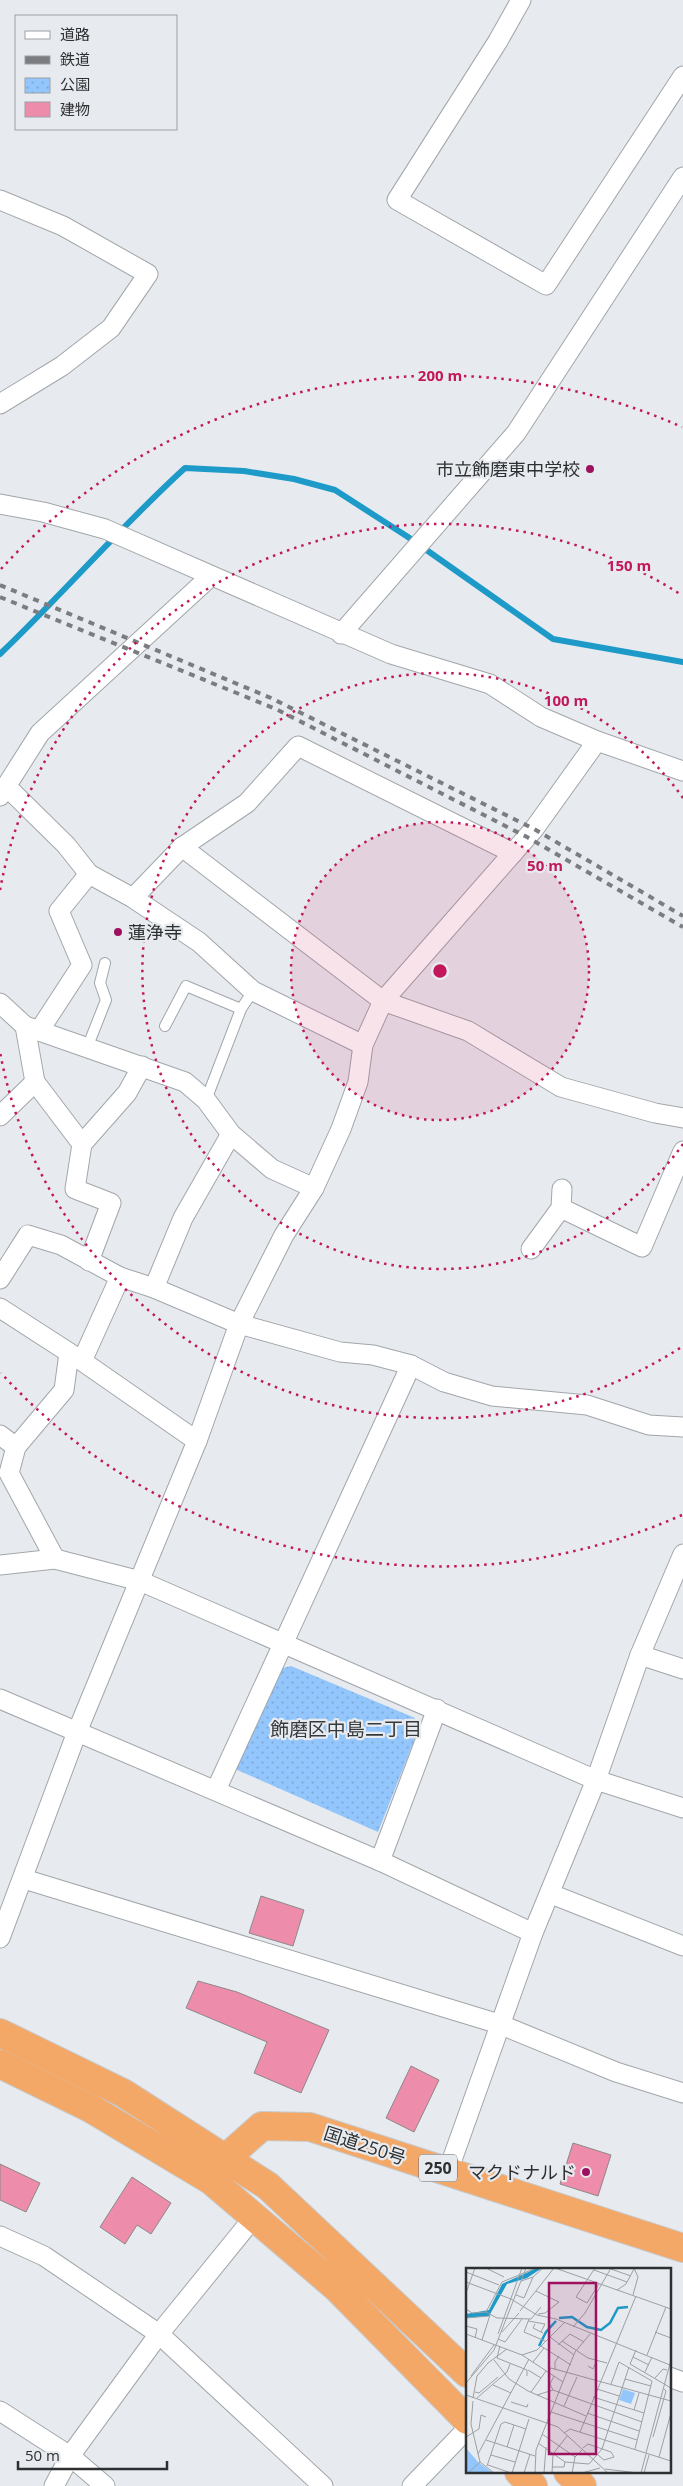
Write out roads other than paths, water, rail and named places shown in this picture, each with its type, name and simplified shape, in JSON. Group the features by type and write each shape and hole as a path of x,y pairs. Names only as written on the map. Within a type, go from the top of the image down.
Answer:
{"highway":[{"path":"0,2033 124,2093 268,2186 466,2373"},
{"path":"0,2064 90,2108 212,2181 336,2287 466,2419"},
{"name":"国道250号","path":"212,2181 226,2158 262,2126 310,2127 683,2248"},
{"path":"521,2474 533,2486"},
{"path":"570,2474 582,2486"}],"street":[{"path":"521,0 498,41 397,200 546,285 683,76"},
{"path":"341,634 516,433 683,177"},
{"path":"0,200 63,226 148,274 111,328 62,366 0,404"},
{"path":"0,504 43,512 105,529 341,634 391,654 490,684 541,717 597,740 683,771"},
{"path":"211,576 40,733 3,792 66,845 89,874 133,898 199,942 253,991 363,1045"},
{"path":"0,1938 24,1879 78,1732 197,1441 239,1324 284,1235 314,1188 341,1129 358,1082 363,1045 383,1001 534,829 597,740"},
{"path":"133,898 182,846 248,803 298,746 513,853"},
{"path":"182,846 383,1001 468,1031 561,1087 655,1113 683,1118"},
{"path":"82,1144 35,1082 32,1029 82,965 59,911 89,874"},
{"path":"0,1003 32,1029 184,1082 206,1100 231,1134 272,1169 314,1188"},
{"path":"89,1261 111,1202 75,1189 82,1144 127,1093 142,1066"},
{"path":"0,1116 35,1082"},
{"path":"154,1288 183,1218 231,1134"},
{"path":"531,1249 562,1199 642,1247 683,1151"},
{"path":"0,1279 28,1235 61,1246 120,1276 154,1288 239,1324 340,1352 373,1355 411,1365 444,1382 492,1396 587,1405 649,1426 683,1427"},
{"path":"55,1559 8,1473 16,1447 64,1390 75,1357 120,1276"},
{"path":"0,1308 197,1441"},
{"path":"216,1790 411,1365"},
{"path":"0,1435 16,1447"},
{"path":"448,2171 533,1933 551,1894 596,1780 640,1655 683,1554"},
{"path":"0,1564 55,1559 140,1581 596,1780 683,1808"},
{"path":"640,1655 683,1669"},
{"path":"0,1699 380,1861 533,1933"},
{"path":"380,1861 436,1710"},
{"path":"24,1879 499,2024 616,2072 683,2093"},
{"path":"551,1894 683,1946"},
{"path":"54,2486 70,2456 160,2334 254,2217"},
{"path":"0,2236 44,2256 160,2334 324,2486"},
{"path":"670,2377 683,2382"},
{"path":"0,2411 70,2456 106,2486"},
{"path":"412,2486 466,2430"}],"lane":[{"path":"87,1048 106,1000 100,983 105,963"},
{"path":"165,1026 186,986 242,1009"},
{"path":"206,1100 242,1009 253,991"}],"waterway":[{"path":"0,654 161,490 185,468 244,471 294,479 335,490 408,537 553,639 683,662"}],"railway":[{"path":"0,585 271,698 534,829 683,916"},
{"path":"0,597 276,709 527,837 683,927"}],"place":[{"name":"市立飾磨東中学校","path":"590,469"},
{"name":"蓮浄寺","path":"118,932"},
{"name":"マクドナルド","path":"586,2172"}],"district":[{"name":"飾磨区中島二丁目","path":"346,1729"}]}
